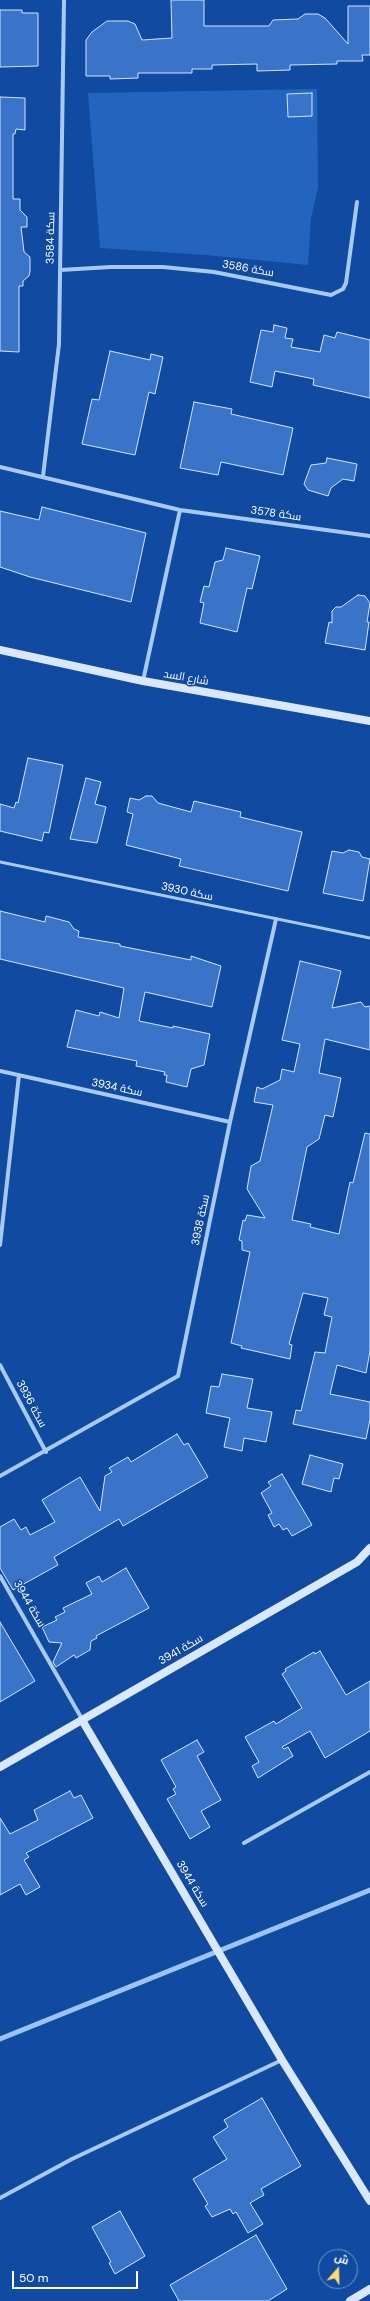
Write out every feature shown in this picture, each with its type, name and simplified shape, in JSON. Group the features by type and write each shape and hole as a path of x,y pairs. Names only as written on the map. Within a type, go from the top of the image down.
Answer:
{"street":[{"name":"سكة 3584","path":"43,476 59,344 64,0"},
{"name":"سكة 3586","path":"60,270 133,267 214,272 331,295 338,293 346,283 357,202"},
{"name":"سكة 3578","path":"0,466 180,510 370,536"},
{"path":"143,681 180,510"},
{"name":"شارع السد","path":"0,650 143,681 370,721"},
{"name":"سكة 3938","path":"0,1476 46,1452 178,1376 230,1122 276,919"},
{"name":"سكة 3934","path":"0,1071 230,1122"},
{"path":"0,1245 19,1075"},
{"name":"سكة 3936","path":"0,1365 46,1452"},
{"name":"سكة 3941","path":"0,1767 357,1562 370,1548"},
{"name":"سكة 3944","path":"0,1576 82,1720 282,2060 370,2201"},
{"path":"244,1843 370,1772"},
{"path":"0,2198 72,2159 282,2060"},
{"path":"350,2301 370,2289"}],"lane":[{"name":"سكة 3930","path":"0,862 370,938"}],"shaded area":[{"path":"317,89 318,188 311,218 308,265 206,255 100,248 88,93"}],"building":[{"path":"171,0 204,0 204,26 269,26 273,20 298,19 305,14 318,14 325,18 348,44 348,6 370,6 370,55 362,55 363,61 337,61 337,64 290,65 290,70 257,71 257,64 212,65 212,69 192,69 192,73 138,73 138,78 110,79 110,76 86,76 86,40 92,32 107,21 128,21 135,24 142,40 172,38"},
{"path":"0,10 22,10 22,13 38,13 38,66 0,67"},
{"path":"312,93 312,116 288,117 287,94"},
{"path":"0,97 25,98 25,130 16,129 15,134 13,134 13,199 20,199 20,210 27,217 27,227 21,227 24,252 30,257 29,276 23,281 23,286 19,286 19,352 0,351"},
{"path":"274,325 287,328 285,338 293,339 291,347 320,352 324,335 335,338 337,332 370,340 370,398 313,385 314,379 275,371 272,387 250,382 261,330 273,332"},
{"path":"110,351 150,360 151,354 163,357 155,394 149,392 135,455 82,444 92,399 99,400"},
{"path":"194,402 232,409 231,414 293,428 283,475 221,462 218,475 180,468"},
{"path":"327,458 357,464 354,481 343,479 331,488 328,496 308,490 304,484 311,465 326,463"},
{"path":"42,507 146,533 131,602 30,577 0,567 0,511 39,520"},
{"path":"226,548 260,556 252,589 247,588 237,632 200,623 204,603 200,602 204,586 209,587 215,562 223,560"},
{"path":"358,595 365,596 370,603 365,650 325,643 329,622 332,623 332,611 336,607 341,607"},
{"path":"28,758 63,765 49,833 44,832 42,841 0,831 0,804 14,808 16,802 18,803"},
{"path":"86,778 101,782 95,804 106,807 97,843 70,839"},
{"path":"146,796 152,796 158,803 191,812 194,801 241,812 240,817 302,832 288,891 179,866 181,859 126,845 133,814 127,812 130,798 139,800"},
{"path":"349,850 359,852 362,857 370,859 363,901 323,893 332,851 343,853"},
{"path":"0,911 45,922 46,916 69,922 74,929 79,931 78,937 120,944 120,946 191,960 191,956 221,966 212,1007 145,992 139,1021 173,1028 173,1026 210,1034 204,1065 191,1069 187,1087 166,1082 167,1075 164,1075 165,1072 136,1066 137,1061 67,1047 76,1010 99,1016 100,1012 119,1018 124,988 0,959"},
{"path":"300,961 341,971 332,1008 361,1002 365,1007 370,1006 370,1050 325,1039 319,1073 341,1078 333,1117 325,1115 319,1139 307,1147 292,1220 311,1224 310,1227 339,1234 350,1182 353,1183 365,1133 370,1134 370,1351 366,1373 337,1365 330,1394 370,1402 370,1419 366,1439 293,1424 296,1410 301,1411 315,1352 325,1353 332,1317 324,1315 328,1298 303,1293 289,1344 292,1345 290,1359 241,1348 242,1346 231,1343 250,1252 242,1250 242,1241 239,1240 243,1220 245,1221 247,1215 265,1218 247,1189 251,1166 260,1161 273,1105 254,1102 257,1087 262,1089 280,1080 282,1069 294,1072 300,1044 282,1040"},
{"path":"222,1374 253,1379 247,1408 272,1412 266,1442 244,1438 242,1451 224,1447 230,1418 206,1413 211,1386 219,1387"},
{"path":"177,1434 184,1445 188,1443 208,1477 123,1526 119,1519 54,1557 58,1565 13,1590 0,1568 0,1527 14,1519 21,1530 26,1527 30,1535 55,1522 42,1500 80,1477 100,1511 105,1476 112,1472 109,1468 128,1457 131,1462"},
{"path":"310,1455 343,1464 339,1479 334,1478 331,1492 302,1484"},
{"path":"282,1474 312,1525 292,1536 287,1528 283,1530 279,1524 274,1527 268,1515 272,1513 261,1493 271,1486 268,1482"},
{"path":"126,1568 149,1608 96,1636 97,1638 91,1641 90,1650 76,1658 74,1655 56,1667 53,1662 62,1643 49,1642 42,1627 57,1620 55,1617 65,1612 63,1608 92,1594 86,1583 99,1576 102,1582"},
{"path":"0,1622 35,1681 0,1702"},
{"path":"320,1651 346,1695 370,1681 370,1731 325,1758 310,1731 282,1747 284,1749 288,1747 293,1756 258,1778 252,1766 259,1762 245,1737 274,1721 276,1724 302,1708 282,1674 286,1671 285,1669 314,1652 315,1654"},
{"path":"197,1740 204,1752 197,1756 221,1800 201,1811 210,1827 190,1839 167,1799 176,1794 173,1789 176,1787 161,1760"},
{"path":"70,1791 74,1798 81,1795 93,1818 26,1853 29,1857 24,1860 40,1887 26,1895 20,1884 0,1895 0,1818 10,1834 38,1820 34,1810"},
{"path":"262,2098 301,2166 261,2189 264,2195 250,2203 263,2224 248,2233 236,2212 233,2214 230,2209 212,2217 205,2206 208,2204 193,2179 227,2159 213,2137 228,2127 224,2120"},
{"path":"120,2211 145,2256 115,2274 109,2263 111,2262 92,2227"},
{"path":"256,2235 287,2289 268,2301 179,2301 170,2285"}],"waterway":[{"path":"0,2039 370,1890"}]}
